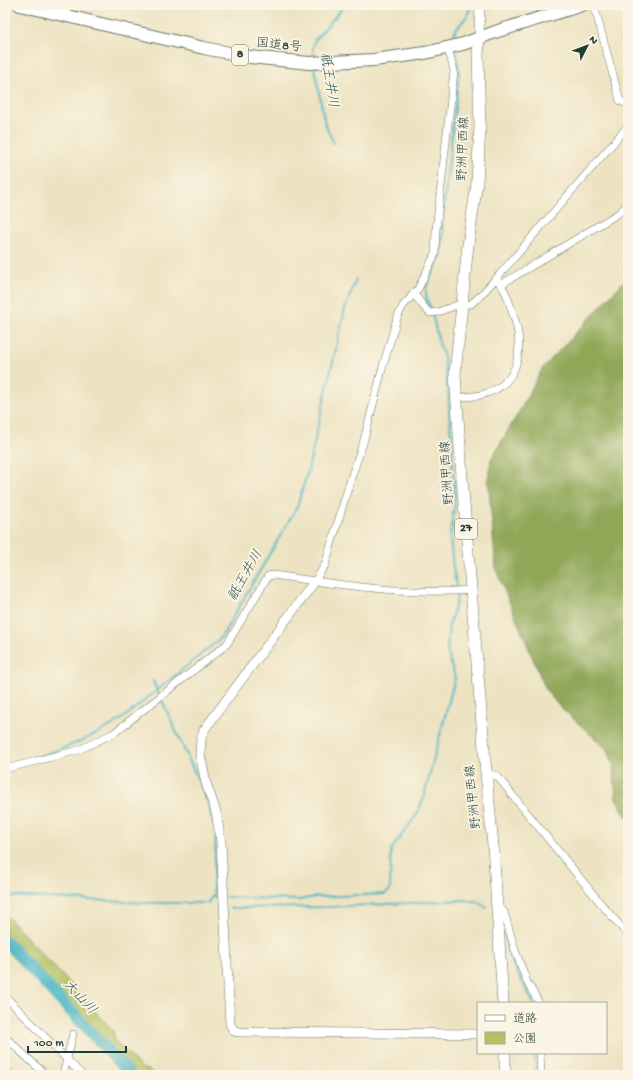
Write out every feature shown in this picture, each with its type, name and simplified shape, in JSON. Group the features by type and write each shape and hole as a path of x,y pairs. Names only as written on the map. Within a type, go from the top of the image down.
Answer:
{"highway":[{"name":"国道8号","path":"20,5 204,48 250,57 310,63 398,61 448,48 579,6"}],"main road":[{"name":"野洲甲西線","path":"479,38 480,127 477,183 468,244 455,374 493,845 503,1002"},
{"path":"505,1054 505,1075"}],"street":[{"path":"479,38 480,5"},
{"path":"594,5 620,100 628,104"},
{"path":"448,48 454,71 436,230 435,254 418,289 403,306 398,318 383,366 364,440 352,475 326,565 204,730 201,739 200,754 206,783 216,812 221,842 230,1024 234,1031 477,1034"},
{"path":"413,294 430,313 471,304 496,279 628,126"},
{"path":"502,284 619,213 628,204"},
{"path":"456,397 483,395 497,389 508,380 516,368 519,354 519,336 516,321 502,284 496,279"},
{"path":"5,769 79,750 114,733 227,644 268,576 274,575 315,581 406,590 472,590"},
{"path":"486,773 497,776 602,905 627,933"},
{"path":"497,906 504,912 515,950 538,1002"},
{"path":"5,996 82,1075"},
{"path":"63,1075 73,1034"},
{"path":"5,1037 46,1075"},
{"path":"540,1054 541,1075"},
{"path":"5,1069 11,1075"}],"green space":[{"path":"628,277 628,818 616,798 613,764 608,750 558,705 546,690 496,570 488,478 491,459 523,405 542,369"},
{"path":"5,914 113,1031 115,1041 143,1069 149,1070 154,1075 126,1075 5,949"}],"waterway":[{"name":"祇王井川","path":"313,58 313,47 315,40 345,5"},
{"path":"454,42 455,31 467,16 470,5"},
{"path":"456,50 459,72 442,221 443,234 441,255 426,287 426,297 431,309 440,347 444,357 448,390 455,500 450,537 457,589"},
{"name":"祇王井川","path":"314,66 325,124 334,144"},
{"name":"祇王井川","path":"5,765 66,747 109,727 123,718 222,636 297,507 308,470 345,309 356,279"},
{"path":"226,897 300,900 314,897 385,894 390,890 391,850 417,814 423,800 455,678 447,650 449,626 456,603 457,593"},
{"path":"153,681 206,797 214,826"},
{"path":"207,903 213,896 216,834"},
{"path":"5,896 150,903 208,903"},
{"path":"213,896 222,897"},
{"path":"230,908 330,907 466,900 475,901 487,908"},
{"path":"505,935 508,954 532,1002"},
{"name":"大山川","path":"5,941 131,1075"},
{"path":"535,1054 535,1075"}]}
